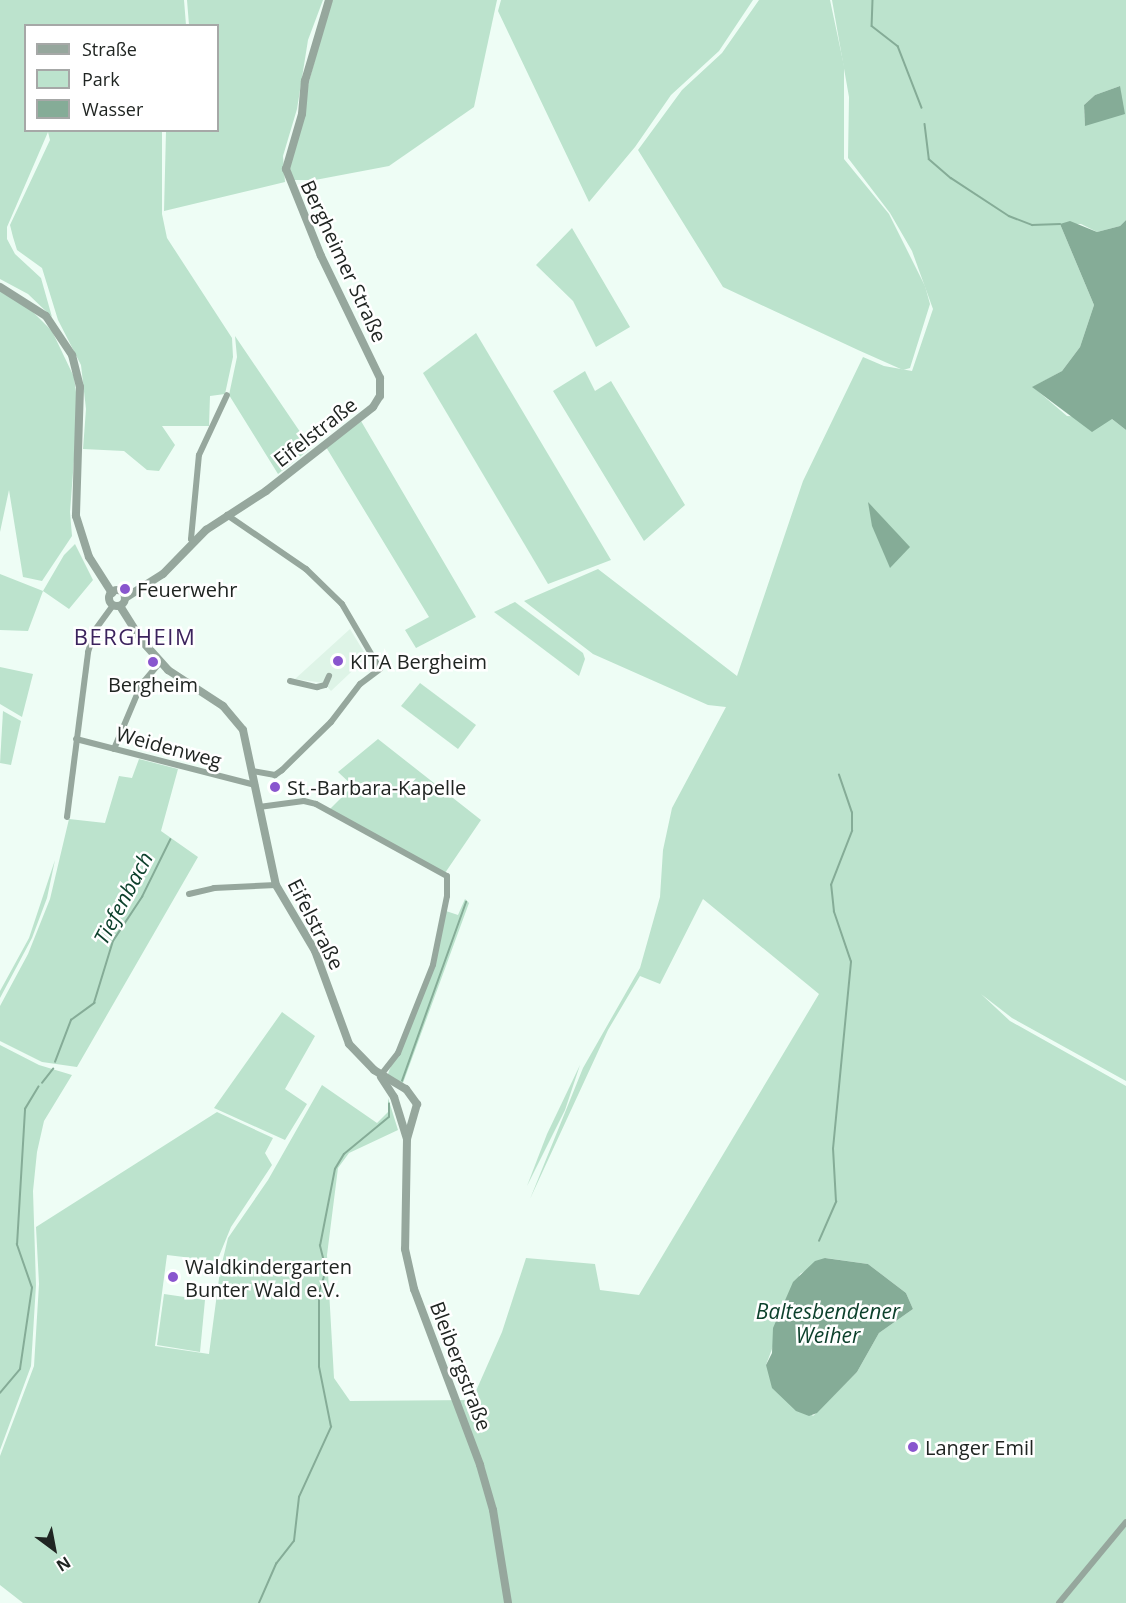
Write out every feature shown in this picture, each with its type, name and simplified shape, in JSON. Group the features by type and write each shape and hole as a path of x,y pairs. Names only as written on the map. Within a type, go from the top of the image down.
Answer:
{"street":[{"name":"Bergheimer Straße","path":"329,0 305,81 302,114 286,169 321,256 380,378 380,396"},
{"path":"0,287 46,316 72,355 80,387 76,516 89,557 119,608"},
{"path":"194,543 191,539 199,455 227,395"},
{"name":"Eifelstraße","path":"125,598 163,574 227,515 318,451 373,407 380,396"},
{"path":"227,515 306,569 342,604 380,669 360,684 331,722 275,776 252,771"},
{"path":"67,816 91,641 101,618 119,608 125,598 119,590 112,593"},
{"name":"Eifelstraße","path":"119,608 160,662 236,718 249,749 276,885 315,951 349,1044 380,1076"},
{"path":"114,749 141,685 160,662"},
{"path":"290,681 317,687 325,685 329,676"},
{"name":"Weidenweg","path":"76,739 255,785"},
{"path":"259,807 304,801 316,804 447,876 447,896 433,965 398,1053 380,1076 406,1089"},
{"path":"189,894 214,888 276,885"},
{"name":"Bleibergstraße","path":"380,1076 394,1097 407,1139 405,1249 414,1289 480,1465 493,1510 508,1603"},
{"path":"394,1097 398,1090 406,1089"},
{"name":"Bleibergstraße","path":"406,1089 417,1104 413,1125 407,1139"},
{"path":"402,1118 413,1125"},
{"path":"1059,1603 1126,1522"}],"shaded area":[{"name":"KITA Bergheim","path":"350,629 367,657 331,691 324,683 295,679"}],"green space":[{"path":"0,0 184,0 186,24 24,24 24,132 48,132 7,227 7,239 15,254 41,278 52,317 28,294 0,279"},
{"path":"187,0 323,0 308,40 297,109 283,156 285,182 164,211 166,132 219,132 219,24 189,24"},
{"path":"331,0 497,0 474,107 389,166 315,180 291,180 289,156"},
{"path":"501,0 753,0 719,51 671,95 635,147 589,202 498,11"},
{"path":"759,0 830,0 844,66 844,159 889,214 925,286 930,304 910,368 903,370 723,287 638,150 682,90 722,53"},
{"path":"832,0 1126,0 1126,220 1120,226 1097,232 1081,224 1060,224 1094,305 1080,347 1062,371 1033,387 1067,416 1112,419 1126,430 1126,1081 1012,1018 981,994 1010,1021 1126,1086 1126,1603 23,1603 0,1585 0,1456 34,1366 39,1284 36,1227 217,1112 273,1138 265,1153 272,1165 231,1227 217,1261 167,1255 155,1346 209,1354 220,1271 228,1238 268,1180 322,1085 377,1123 388,1112 388,1098 398,1130 349,1153 338,1168 327,1255 334,1378 350,1401 472,1400 502,1332 526,1258 595,1264 600,1290 639,1295 819,994 703,899 660,984 640,976 608,1030 530,1199 583,1068 640,968 660,897 663,850 672,808 726,707 708,705 593,654 524,601 598,569 737,676 803,481 863,357 884,366 912,371 933,309 912,251 890,213 848,158 849,97","holes":["1120,86 1085,126 1084,105 1095,95","826,1258 868,1264 906,1293 913,1309 879,1333 857,1372 813,1416 766,1365 800,1274"]},
{"path":"48,132 162,132 162,214 167,238 232,338 233,357 225,394 210,396 209,426 162,426 175,445 159,471 147,470 124,451 83,449 86,409 81,365 58,320 42,268 17,250 10,225 50,140"},
{"path":"572,228 630,327 596,347 573,301 536,265"},
{"path":"0,289 24,303 52,331 74,377 78,407 70,512 72,536 42,581 23,577 9,490 0,532"},
{"path":"476,333 611,560 548,584 423,373"},
{"path":"235,336 311,448 278,474 229,395 237,357"},
{"path":"585,371 595,391 611,381 685,505 644,541 553,391"},
{"path":"361,421 476,617 416,648 405,630 429,617 326,447"},
{"path":"75,544 93,580 69,609 43,591 64,555"},
{"path":"0,574 43,591 28,631 0,630"},
{"path":"515,602 583,653 585,659 579,676 494,612"},
{"path":"0,667 33,674 22,717 0,704"},
{"path":"420,683 476,725 458,749 401,706"},
{"path":"3,711 21,721 11,765 0,763"},
{"path":"378,739 481,820 445,873 330,809 353,786 338,772"},
{"path":"139,759 178,769 161,831 198,857 77,1067 42,1062 0,1041 0,1006 28,954 50,899 69,819 105,823 119,776 132,778"},
{"path":"55,860 47,898 32,938 0,998 0,991 29,938"},
{"path":"465,899 469,903 403,1083 387,1077 434,965 446,911 458,915"},
{"path":"282,1012 315,1036 285,1089 307,1104 285,1140 214,1108"},
{"path":"0,1045 39,1065 72,1075 44,1121 37,1152 33,1191 36,1285 31,1366 0,1450"},
{"path":"580,1065 565,1110 527,1186 547,1134"},
{"path":"164,1294 205,1300 200,1352 157,1345"}],"water":[{"path":"1120,86 1125,114 1085,126 1084,105 1095,95"},
{"path":"1126,220 1126,430 1112,419 1092,432 1032,387 1062,371 1080,347 1094,305 1060,224 1070,221 1097,232 1120,226"},
{"path":"868,502 910,547 890,568 872,526"},
{"name":"Baltesbendener Weiher","path":"825,1258 868,1264 906,1293 913,1309 879,1333 857,1372 817,1413 809,1416 796,1411 772,1388 766,1365 772,1353 773,1328 793,1282 815,1261"}],"waterway":[{"path":"873,0 872,26 898,46 922,108"},
{"path":"925,124 929,159 951,178 1009,216 1032,225 1060,224"},
{"path":"819,1241 836,1202 833,1149 851,962 834,912 831,885 852,831 852,813 839,775"},
{"name":"Tiefenbach","path":"55,1062 71,1020 94,1003 113,941 142,897 170,840"},
{"path":"402,1081 466,902"},
{"name":"Tiefenbach","path":"42,1083 53,1069"},
{"name":"Tiefenbach","path":"0,1393 20,1369 32,1288 17,1245 25,1109 38,1087"},
{"path":"259,1603 276,1564 294,1541 299,1497 331,1427 319,1367 319,1292 326,1270 320,1246 335,1169 344,1154 389,1117 389,1104"}],"place":[{"name":"Feuerwehr","path":"125,589"},
{"name":"KITA Bergheim","path":"338,661"},
{"name":"Bergheim","path":"153,662"},
{"name":"St.-Barbara-Kapelle","path":"275,787"},
{"name":"Waldkindergarten Bunter Wald e.V.","path":"173,1277"},
{"name":"Langer Emil","path":"913,1447"}],"district":[{"name":"BERGHEIM","path":"135,637"}]}
